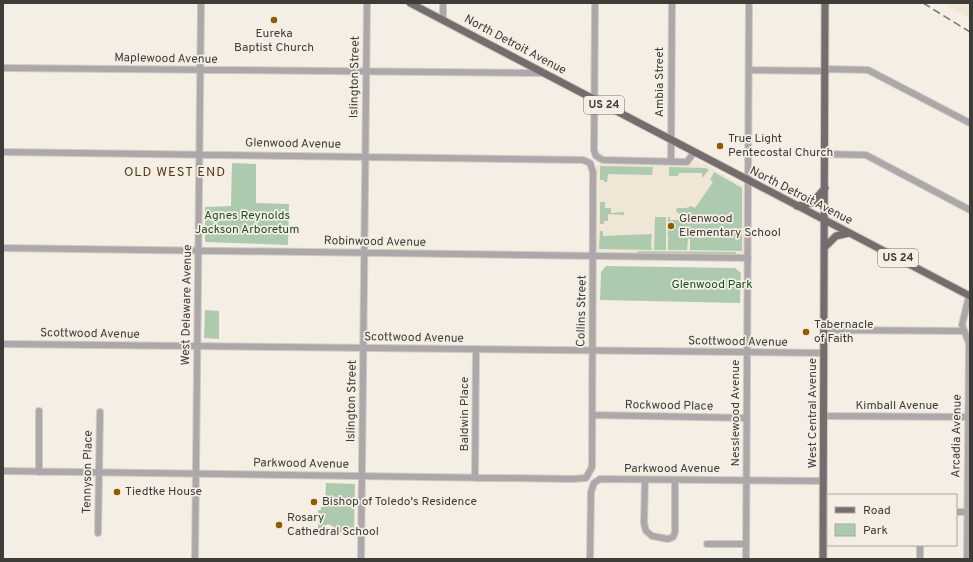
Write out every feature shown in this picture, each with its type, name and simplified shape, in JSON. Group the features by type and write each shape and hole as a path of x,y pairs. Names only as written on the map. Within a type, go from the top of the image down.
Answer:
{"main road":[{"name":"North Detroit Avenue","path":"410,3 595,100 656,136 671,140 969,296"},
{"name":"West Central Avenue","path":"823,559 826,511 823,481 826,70 825,3"},
{"path":"797,206 812,203 825,188"},
{"path":"825,247 836,236 849,233"}],"street":[{"name":"West Delaware Avenue","path":"195,559 201,3"},
{"name":"Islington Street","path":"361,559 367,3"},
{"path":"443,3 443,20"},
{"path":"595,3 594,150 596,156 600,159 653,158 687,162 694,152"},
{"name":"Ambia Street","path":"671,161 672,3"},
{"name":"Nesslewood Avenue","path":"746,559 749,3"},
{"name":"Maplewood Avenue","path":"3,68 544,73"},
{"path":"749,70 868,70 970,123"},
{"name":"Glenwood Avenue","path":"3,152 583,160"},
{"path":"825,154 866,155 970,210"},
{"name":"Collins Street","path":"583,160 590,163 593,170 592,467"},
{"name":"Robinwood Avenue","path":"3,248 748,258"},
{"name":"Arcadia Avenue","path":"967,559 969,512 970,360 969,339 964,331 963,323 969,296"},
{"path":"824,330 964,331"},
{"name":"Scottwood Avenue","path":"3,344 824,353"},
{"name":"Baldwin Place","path":"475,478 476,349"},
{"path":"39,411 39,472"},
{"name":"Tennyson Place","path":"98,533 100,412"},
{"name":"Rockwood Place","path":"592,415 747,418"},
{"name":"Kimball Avenue","path":"824,416 969,417"},
{"name":"Parkwood Avenue","path":"3,471 582,479 588,476 592,467"},
{"name":"Parkwood Avenue","path":"590,559 591,492 594,483 600,480 823,481"},
{"path":"645,480 644,523 646,531 655,538 668,539 673,537 675,532 675,480"},
{"path":"957,512 969,512"},
{"path":"708,544 746,544"},
{"path":"920,546 920,559"}],"shaded area":[{"path":"944,3 970,3 970,19"},
{"name":"Glenwood Elementary School","path":"696,160 745,187 744,255 597,252 596,167 602,163 689,164"}],"green space":[{"name":"Agnes Reynolds Jackson Arboretum","path":"232,163 256,164 256,203 289,204 288,245 205,242 205,207 231,206"},
{"path":"600,166 653,167 652,175 608,174 607,182 604,182 604,180 600,180"},
{"path":"669,167 706,168 709,170 702,178 702,173 679,173 678,176 669,176"},
{"path":"714,172 742,188 742,251 690,250 690,239 688,239 687,250 668,250 668,240 670,239 668,239 668,217 670,217 670,220 680,220 681,216 676,211 677,208 686,208 691,206 695,208 713,182 710,180"},
{"path":"600,202 605,202 605,208 611,208 611,213 624,212 624,215 608,214 608,221 604,221 604,224 600,224"},
{"path":"655,217 666,217 666,250 654,250"},
{"path":"600,231 603,231 603,236 652,234 652,250 599,249"},
{"path":"638,251 736,252 736,255 637,253"},
{"name":"Glenwood Park","path":"606,266 735,268 741,273 740,303 600,300 601,272"},
{"path":"205,310 219,311 219,339 204,338"},
{"path":"326,483 355,484 354,533 336,532 334,527 328,524 318,530 318,510 321,510 321,507 325,507"}],"railway":[{"path":"923,3 970,32"}],"place":[{"name":"Eureka Baptist Church","path":"274,20"},
{"name":"True Light Pentecostal Church","path":"720,146"},
{"name":"Glenwood Elementary School","path":"671,226"},
{"name":"Tabernacle of Faith","path":"806,332"},
{"name":"Tiedtke House","path":"117,492"},
{"name":"Bishop of Toledo's Residence","path":"314,502"},
{"name":"Rosary Cathedral School","path":"279,525"}],"district":[{"name":"OLD WEST END","path":"175,173"}]}
